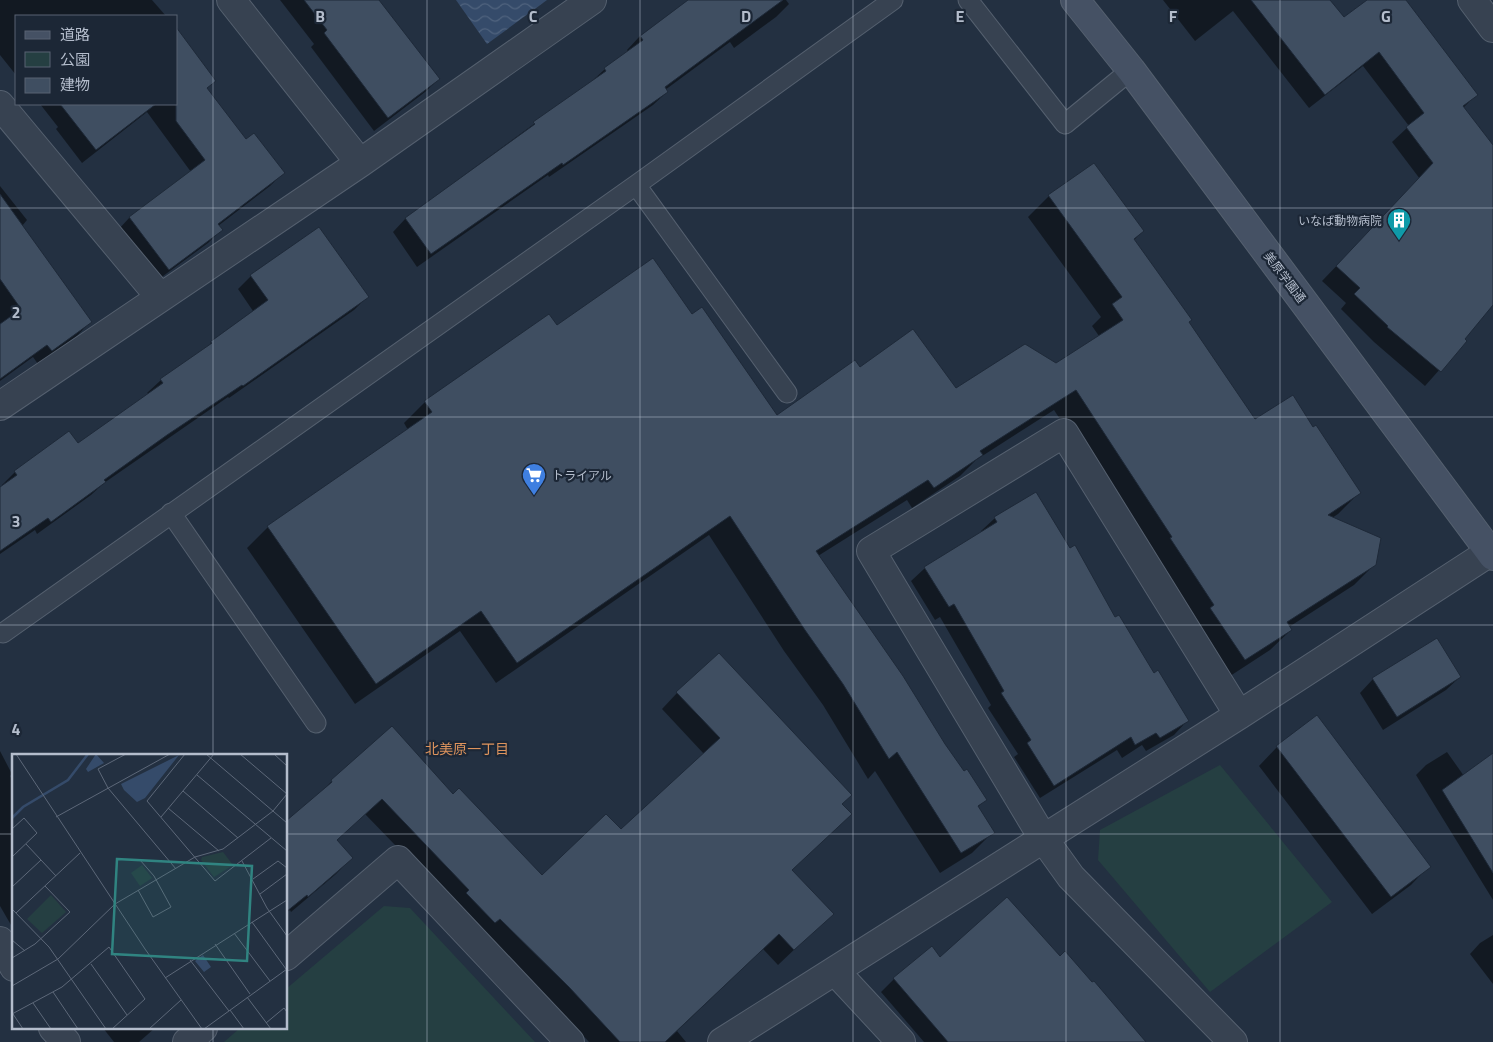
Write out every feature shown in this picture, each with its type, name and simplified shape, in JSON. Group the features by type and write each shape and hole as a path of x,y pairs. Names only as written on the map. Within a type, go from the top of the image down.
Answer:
{"street":[{"path":"231,0 360,163"},
{"path":"0,406 360,163 592,0"},
{"name":"美原学園通","path":"1075,0 1131,70 1492,552"},
{"path":"1472,0 1493,28"},
{"path":"0,105 160,297"},
{"path":"1233,1042 1072,877 1043,838 871,551 1064,433 1239,715"},
{"path":"722,1042 1239,715 1492,552"},
{"path":"288,954 398,860 570,1042"},
{"path":"0,941 12,963"},
{"path":"835,971 901,1042"},
{"path":"55,1030 66,1042"},
{"path":"187,1042 201,1030"}],"lane":[{"path":"3,633 636,185 893,0"},
{"path":"968,0 1065,124 1131,70"},
{"path":"636,185 787,393"},
{"path":"171,513 316,723"}],"green space":[{"path":"1220,765 1332,902 1210,992 1098,860 1100,830"},
{"path":"384,906 410,908 535,1042 224,1042 238,1030 288,1030 288,987"}],"water":[{"path":"456,0 547,0 487,44"}],"building":[{"path":"304,0 379,0 440,79 388,118 324,33 327,30"},
{"path":"688,0 783,0 665,87 668,92 431,254 405,218 535,124 533,122 606,71 604,68 643,40 640,36"},
{"path":"1251,0 1330,0 1344,17 1367,0 1406,0 1478,95 1463,106 1493,145 1493,305 1465,339 1467,341 1441,372 1387,327 1354,294 1360,288 1336,266 1433,163 1406,127 1424,113 1379,52 1325,95"},
{"path":"178,30 216,81 207,88 246,139 254,133 285,173 218,224 223,230 169,270 129,217 205,160 176,121 176,105 178,105"},
{"path":"61,105 155,105 96,150"},
{"path":"1094,163 1144,231 1134,239 1192,320 1189,322 1255,419 1293,395 1313,427 1316,425 1361,493 1328,515 1381,538 1376,565 1287,622 1292,630 1245,660 1210,608 1214,605 1170,538 1172,537 1076,390 980,451 983,455 934,488 928,480 816,551 903,676 945,744 964,771 967,769 987,800 978,806 995,833 961,853 897,752 889,759 843,684 730,516 517,663 481,611 376,684 267,526 432,412 424,401 549,314 557,325 653,258 692,314 702,307 777,415 855,360 860,367 913,329 956,388 1025,344 1056,363 1123,320 1112,304 1122,297 1048,195"},
{"path":"0,194 92,322 52,351 47,345 0,379 0,324 21,309 0,279"},
{"path":"319,227 369,297 243,386 167,435 104,480 106,482 51,522 48,518 0,551 0,487 17,475 14,471 69,431 78,443 163,383 160,379 212,343 210,342 268,300 250,275"},
{"path":"1036,492 1070,548 1075,545 1115,617 1119,615 1154,673 1158,670 1189,721 1160,738 1156,733 1135,745 1131,737 1054,786 1027,743 1031,740 1001,693 1004,691 954,604 949,607 924,567 997,522 994,517"},
{"path":"1437,638 1461,677 1397,717 1372,678"},
{"path":"719,653 852,795 842,804 852,814 792,870 834,914 794,950 779,934 665,1042 620,1042 569,987 500,919 495,923 466,893 469,890 382,799 337,840 353,858 308,897 307,895 288,910 288,819 332,782 331,780 392,726 453,794 459,788 542,875 606,814 621,829 720,738 676,692"},
{"path":"1317,715 1431,867 1391,897 1276,746"},
{"path":"1493,753 1493,873 1442,790"},
{"path":"1007,897 1060,956 1065,951 1092,982 1094,981 1146,1042 948,1042 893,978 932,946 940,957"}],"place":[{"name":"いなば動物病院","path":"1399,241"},
{"name":"トライアル","path":"534,496"}],"district":[{"name":"北美原一丁目","path":"467,748"}]}
